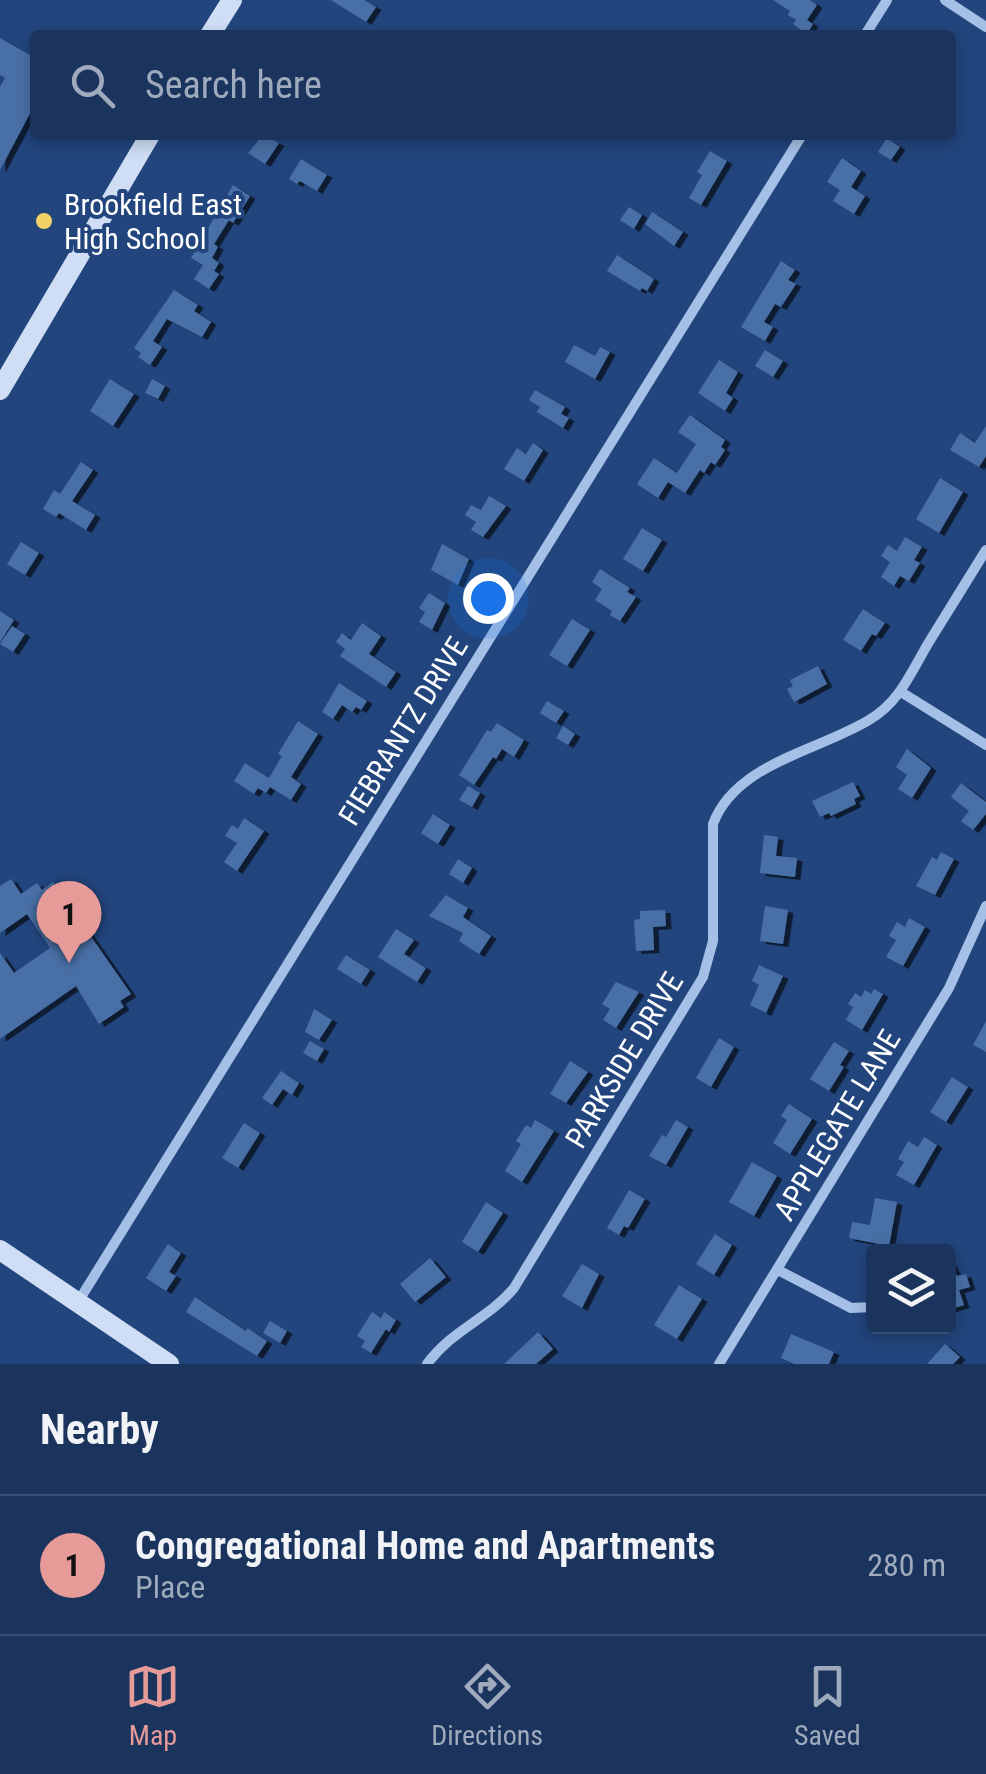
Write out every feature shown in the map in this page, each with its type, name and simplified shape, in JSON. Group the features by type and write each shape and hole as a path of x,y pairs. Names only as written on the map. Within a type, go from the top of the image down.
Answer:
{"street":[{"path":"213,30 232,0"},
{"path":"869,30 887,0"},
{"path":"945,0 986,28"},
{"path":"0,390 147,140"},
{"name":"FIEBRANTZ DRIVE","path":"77,1302 799,140"},
{"name":"PARKSIDE DRIVE","path":"427,1364 455,1333 514,1288 703,977 713,941 713,824 718,811 739,785 884,711 901,692 986,550"},
{"path":"901,692 986,745"},
{"name":"APPLEGATE LANE","path":"719,1364 949,988 986,906"},
{"path":"0,1250 169,1364"},
{"path":"778,1270 851,1308 866,1308"}],"building":[{"path":"331,0 364,0 376,7 366,22"},
{"path":"773,0 810,0 817,5 807,20 813,24 809,30 793,24 796,20 788,15 790,11"},
{"path":"0,38 30,55 30,113 0,170 0,87 5,78 0,75"},
{"path":"259,140 279,143 265,164 248,153"},
{"path":"886,140 900,147 891,160 878,152"},
{"path":"710,151 727,161 701,205 689,198 702,175 697,172"},
{"path":"842,158 861,171 851,187 865,196 854,214 833,201 840,190 827,182"},
{"path":"301,159 327,175 317,191 289,179"},
{"path":"233,185 250,196 214,244 218,247 212,258 219,263 214,271 219,274 209,289 194,279 203,265 191,258"},
{"path":"629,207 642,215 634,229 620,220"},
{"path":"652,212 683,232 674,246 645,224"},
{"path":"617,255 654,279 647,291 640,291 607,271"},
{"path":"781,261 795,270 788,280 796,284 781,307 775,304 764,322 773,327 765,341 741,327"},
{"path":"174,290 198,305 194,311 211,322 202,337 167,319 153,341 162,347 150,365 138,357 141,353 134,348"},
{"path":"574,345 595,356 600,347 610,352 595,379 565,362"},
{"path":"765,350 783,361 773,377 755,366"},
{"path":"719,360 738,372 726,393 733,398 725,411 698,393"},
{"path":"110,379 134,394 113,426 90,411"},
{"path":"152,379 165,386 158,399 145,393"},
{"path":"535,390 565,407 561,414 569,418 563,428 537,412 540,407 529,400"},
{"path":"690,415 725,440 721,447 725,450 715,465 711,462 704,473 700,470 685,493 668,482 658,498 637,484 654,458 677,473 696,444 678,432"},
{"path":"986,426 986,456 979,467 950,450 960,433 975,443"},
{"path":"533,443 543,450 524,481 504,469 517,448 526,454"},
{"path":"81,462 93,470 72,501 95,515 86,530 59,513 56,517 43,509 54,490 60,494"},
{"path":"940,478 963,492 939,533 916,519"},
{"path":"489,496 506,506 483,537 471,530 476,522 465,515 471,505 481,510"},
{"path":"642,528 662,540 643,571 623,559"},
{"path":"905,537 922,547 914,560 920,563 909,581 900,576 894,586 881,577 890,562 881,556 888,545 897,551"},
{"path":"21,542 39,553 25,575 7,564"},
{"path":"442,544 469,559 458,585 431,570"},
{"path":"600,569 630,588 627,592 636,597 620,621 595,600 602,589 592,582"},
{"path":"429,593 445,603 432,630 419,622 425,612 419,608"},
{"path":"863,609 885,623 861,651 843,640"},
{"path":"0,611 14,620 0,642"},
{"path":"572,619 590,630 567,666 549,655"},
{"path":"362,623 381,636 369,654 396,672 386,687 340,656 345,649 336,642 342,633 351,640"},
{"path":"12,626 25,634 13,652 0,644"},
{"path":"818,666 827,684 794,702 787,689 793,686 790,680"},
{"path":"339,683 367,701 361,710 356,707 352,712 342,705 333,719 322,712"},
{"path":"547,701 564,711 556,723 540,713"},
{"path":"298,721 318,734 291,777 301,784 291,800 270,787 266,793 258,788 254,794 234,781 245,763 269,778"},
{"path":"497,723 524,740 514,757 502,749 496,759 493,757 474,785 459,775 487,730 491,732"},
{"path":"563,726 575,734 568,745 556,738"},
{"path":"907,749 931,768 912,798 898,789 907,775 896,767"},
{"path":"853,782 860,796 854,799 856,804 820,817 812,801"},
{"path":"961,783 986,802 986,814 973,830 961,821 969,811 951,797"},
{"path":"468,786 480,793 472,807 459,800"},
{"path":"433,814 450,825 438,844 421,833"},
{"path":"244,818 264,831 237,871 224,862 237,843 225,836 232,825 238,829"},
{"path":"764,835 778,837 776,856 797,858 795,877 760,873"},
{"path":"941,852 954,859 935,895 916,886 932,857 937,860"},
{"path":"458,859 472,868 463,883 449,874"},
{"path":"11,879 21,894 37,883 42,890 53,882 131,994 120,1001 124,1007 99,1024 76,986 0,1039 0,953 14,973 50,948 27,914 0,933 0,886"},
{"path":"446,895 468,908 463,917 491,936 479,954 459,941 463,933 429,916"},
{"path":"765,906 788,910 783,944 760,941"},
{"path":"665,910 666,926 653,927 654,950 636,951 634,920 640,919 640,911"},
{"path":"909,918 925,927 903,966 886,957 896,940 889,936 897,922 905,927"},
{"path":"396,929 414,940 404,954 426,968 417,982 378,957"},
{"path":"346,955 370,970 361,984 337,969"},
{"path":"759,965 783,976 766,1013 750,1005 759,985 752,981"},
{"path":"616,982 639,992 616,1028 603,1020 610,1009 602,1004"},
{"path":"874,989 883,994 862,1030 846,1020 853,1007 848,1004 855,993 861,997 865,990 871,994"},
{"path":"314,1009 332,1020 319,1040 305,1032"},
{"path":"986,1021 986,1052 973,1045"},
{"path":"719,1038 734,1047 711,1087 696,1078"},
{"path":"310,1041 324,1049 317,1061 303,1053"},
{"path":"834,1042 849,1051 829,1091 810,1079"},
{"path":"570,1061 588,1072 566,1103 550,1094"},
{"path":"281,1071 299,1083 292,1095 283,1089 272,1105 262,1098"},
{"path":"952,1077 968,1087 946,1122 930,1112"},
{"path":"789,1104 812,1119 790,1154 773,1143 787,1120 781,1116"},
{"path":"535,1120 554,1131 522,1182 505,1171 521,1144 516,1141 526,1125 531,1128"},
{"path":"676,1120 688,1127 666,1165 649,1156"},
{"path":"244,1123 260,1133 238,1168 222,1158"},
{"path":"924,1137 937,1145 914,1185 896,1175 904,1162 898,1159 908,1141 918,1147"},
{"path":"752,1162 777,1176 754,1216 729,1202"},
{"path":"629,1190 645,1199 628,1228 624,1226 619,1235 607,1228"},
{"path":"875,1198 897,1202 889,1244 849,1238 852,1222 870,1225"},
{"path":"486,1202 503,1213 478,1252 462,1242"},
{"path":"715,1234 732,1245 714,1275 696,1264"},
{"path":"168,1244 181,1253 169,1272 176,1276 166,1291 146,1278"},
{"path":"430,1258 446,1277 415,1302 400,1284"},
{"path":"582,1264 599,1274 582,1308 562,1296"},
{"path":"956,1274 966,1274 970,1287 959,1290 964,1305 956,1308"},
{"path":"679,1285 702,1299 677,1339 654,1325"},
{"path":"195,1297 267,1341 257,1356 186,1312"},
{"path":"372,1312 381,1318 384,1312 396,1320 371,1353 361,1347 365,1341 357,1336"},
{"path":"270,1321 287,1331 280,1343 263,1333"},
{"path":"538,1332 553,1349 536,1364 504,1364"},
{"path":"791,1334 834,1352 829,1364 794,1364 781,1358"},
{"path":"945,1344 960,1357 953,1364 927,1364"}],"place":[{"name":"Brookfield East High School","path":"44,221"},
{"name":"Congregational Home and Apartments","path":"69,963"}]}
